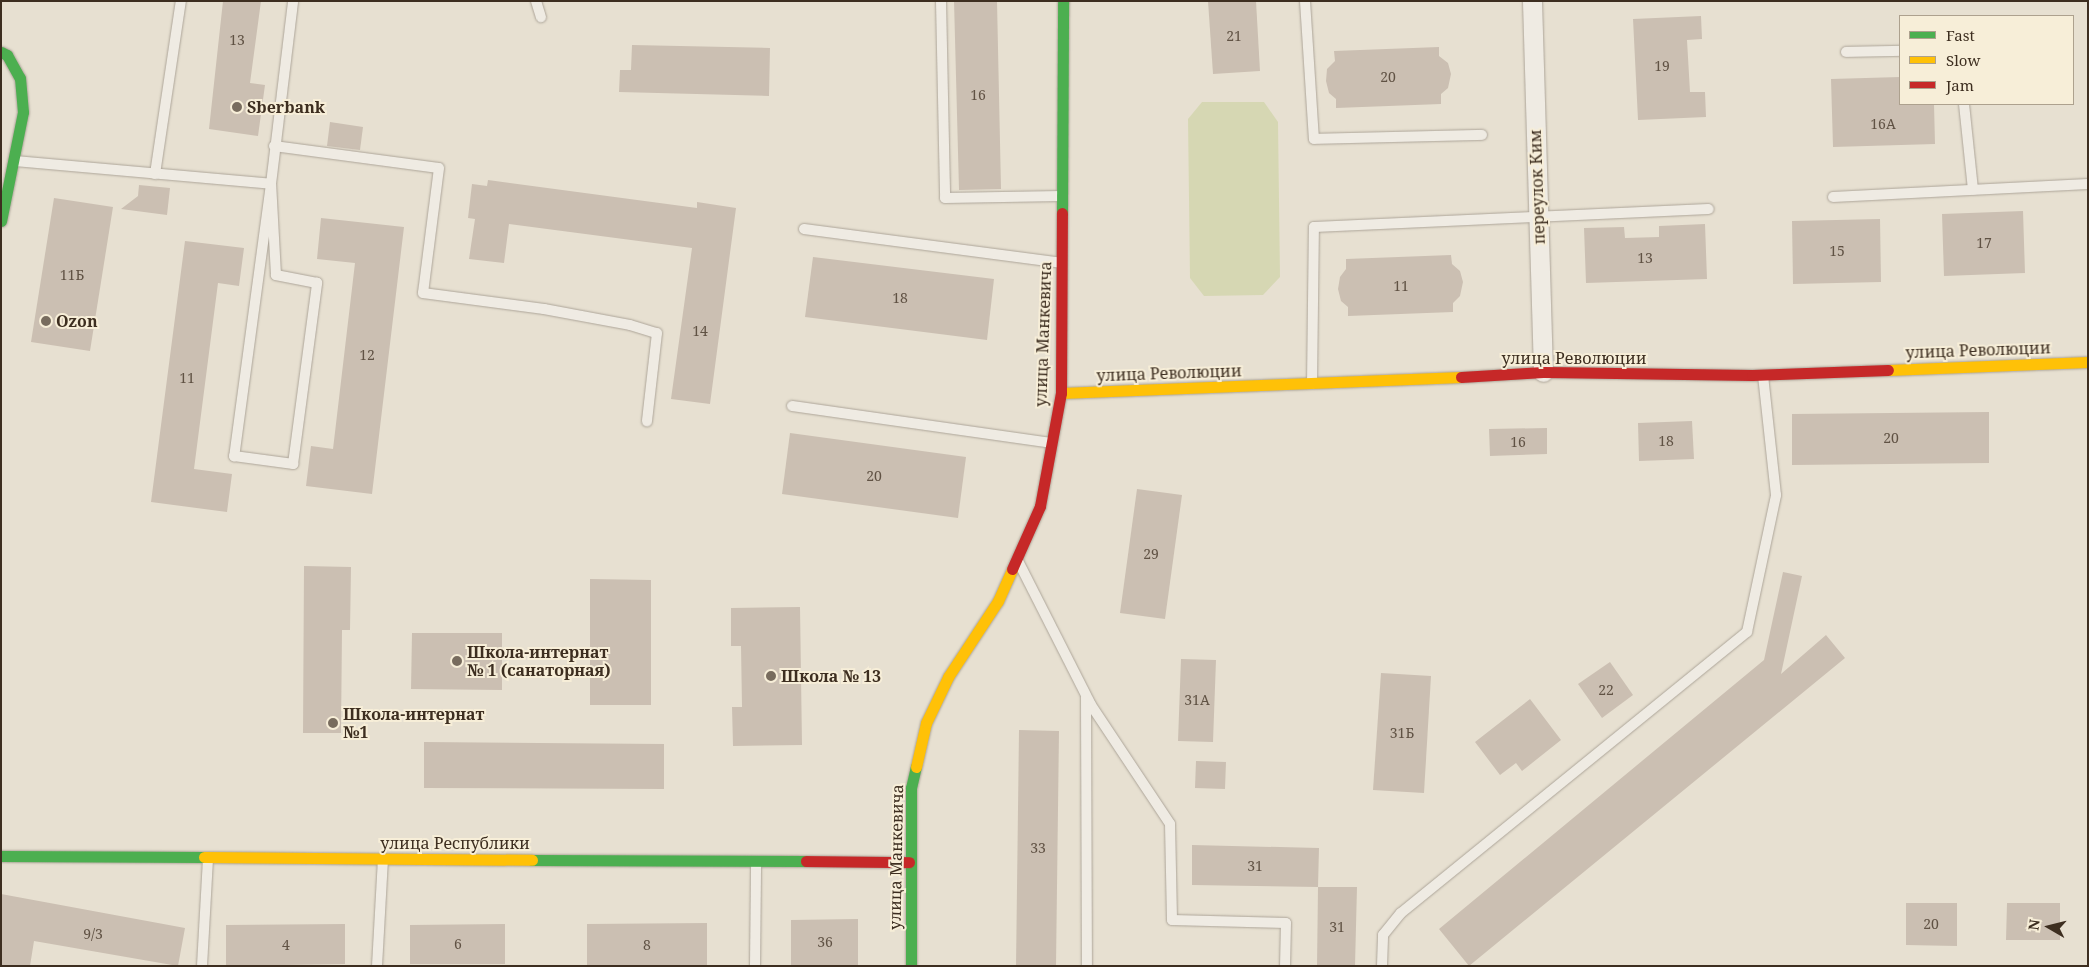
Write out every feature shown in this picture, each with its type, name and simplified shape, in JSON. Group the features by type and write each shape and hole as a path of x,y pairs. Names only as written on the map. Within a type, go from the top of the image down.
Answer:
{"street":[{"name":"улица Манкевича","path":"911,966 909,862 911,788 926,723 948,677 998,601 1040,506 1061,392 1063,1"},
{"name":"переулок Ким","path":"1532,1 1543,372"},
{"path":"1,52 7,55 20,78 23,112 6,161 1,221"},
{"name":"улица Революции","path":"1061,392 1312,385 1543,372 1763,375 2088,362"},
{"name":"улица Республики","path":"1,856 909,862"}],"lane":[{"path":"155,174 181,1"},
{"path":"271,184 276,275 317,283 294,464 234,456 271,184 274,146 293,1"},
{"path":"536,1 541,17"},
{"path":"941,1 945,198 1062,196"},
{"path":"1305,1 1314,139 1482,135"},
{"path":"1846,52 1899,50"},
{"path":"1964,105 1973,190"},
{"path":"274,146 439,168 423,293 554,311 630,325 657,333 647,421"},
{"path":"6,161 271,184"},
{"path":"1833,197 2088,184"},
{"path":"1312,385 1314,227 1538,219 1709,209"},
{"path":"804,229 1062,263"},
{"path":"1382,966 1383,934 1401,913 1747,632 1776,494 1763,375"},
{"path":"792,406 1052,443"},
{"path":"1017,559 1086,695 1170,824 1172,920 1286,923 1285,966"},
{"path":"1086,695 1087,966"},
{"path":"202,966 208,857"},
{"path":"377,966 383,858"},
{"path":"754,966 756,862"}],"green space":[{"path":"1202,102 1264,102 1278,122 1280,277 1263,295 1204,296 1190,278 1188,119"}],"building":[{"path":"223,1 261,1 250,83 265,85 258,136 209,129"},
{"path":"954,1 997,1 1001,189 959,190"},
{"path":"1208,1 1256,1 1260,71 1213,74"},
{"path":"1701,16 1702,39 1687,40 1690,92 1705,92 1706,117 1638,120 1633,19"},
{"path":"632,45 770,48 769,96 619,92 620,70 631,70"},
{"path":"1439,47 1439,56 1448,63 1451,74 1448,88 1441,94 1441,104 1336,108 1336,99 1329,93 1326,81 1327,69 1335,61 1334,51"},
{"path":"1899,77 1899,105 1934,105 1935,144 1833,147 1831,79"},
{"path":"330,122 363,127 360,150 327,146"},
{"path":"488,180 697,208 697,202 736,208 710,404 671,399 692,248 509,224 504,263 469,259 475,219 468,218 472,184 487,186"},
{"path":"139,185 170,188 167,215 121,209 138,196"},
{"path":"54,198 113,207 90,351 31,342"},
{"path":"2023,211 2025,273 1944,276 1942,214"},
{"path":"321,218 404,227 372,494 306,486 311,446 333,449 355,263 317,259"},
{"path":"1880,219 1881,282 1793,284 1792,221"},
{"path":"1705,224 1707,279 1586,283 1584,228 1624,227 1625,238 1659,237 1659,226"},
{"path":"185,241 244,248 239,286 218,283 194,469 232,474 227,512 151,502"},
{"path":"1451,255 1452,264 1460,271 1463,282 1460,296 1453,303 1453,312 1348,316 1348,307 1341,301 1338,289 1340,277 1346,269 1346,259"},
{"path":"813,257 994,279 987,340 805,317"},
{"path":"1989,412 1989,463 1792,465 1792,414"},
{"path":"1692,421 1694,459 1639,461 1638,423"},
{"path":"1547,428 1547,454 1490,456 1489,429"},
{"path":"790,433 966,457 958,518 782,494"},
{"path":"1137,489 1182,495 1165,619 1120,613"},
{"path":"304,566 351,567 350,630 342,630 341,733 303,733"},
{"path":"1783,572 1802,576 1781,674 1826,635 1845,658 1469,966 1439,929 1764,660"},
{"path":"590,579 651,580 651,705 590,705"},
{"name":"Школа № 13","path":"800,607 802,745 733,746 732,707 742,707 741,646 731,646 731,608"},
{"path":"412,633 502,633 502,690 411,689"},
{"path":"1181,659 1216,660 1213,742 1178,741"},
{"path":"1610,662 1633,695 1602,718 1578,684"},
{"path":"1381,673 1431,676 1424,793 1373,790"},
{"path":"1530,699 1561,740 1522,771 1516,763 1500,775 1475,742"},
{"path":"1019,730 1059,731 1056,966 1016,966"},
{"path":"424,742 664,744 664,789 424,788"},
{"path":"1196,761 1226,762 1225,789 1195,788"},
{"path":"1192,845 1319,848 1318,887 1192,885"},
{"path":"1318,887 1357,887 1355,966 1317,966"},
{"path":"1,894 185,928 178,966 34,941 30,966 1,966"},
{"path":"1906,903 1957,903 1957,946 1906,945"},
{"path":"2007,903 2060,903 2060,940 2006,940"},
{"path":"858,919 858,966 791,965 791,920"},
{"path":"707,923 707,966 587,966 587,924"},
{"path":"345,924 345,964 226,966 226,925"},
{"path":"505,924 505,964 410,964 410,925"}],"traffic: fast":[{"path":"1062,213 1063,1"},
{"path":"1,52 7,55 20,78 23,112 1,221"},
{"path":"911,966 911,788 916,767"},
{"path":"1,856 204,857"},
{"path":"532,860 806,861"}],"traffic: slow":[{"path":"1888,370 2088,362"},
{"path":"1061,393 1461,377"},
{"path":"916,767 926,723 948,677 998,601 1012,569"},
{"path":"204,857 532,860"}],"traffic: jam":[{"path":"1012,569 1040,506 1061,393 1062,213"},
{"path":"1461,377 1543,372 1752,375 1888,370"},
{"path":"806,861 909,862"}],"place":[{"name":"Sberbank","path":"237,107"},
{"name":"Ozon","path":"46,321"},
{"name":"Школа-интернат № 1 (санаторная)","path":"457,661"},
{"name":"Школа № 13","path":"771,676"},
{"name":"Школа-интернат №1","path":"333,723"}]}
